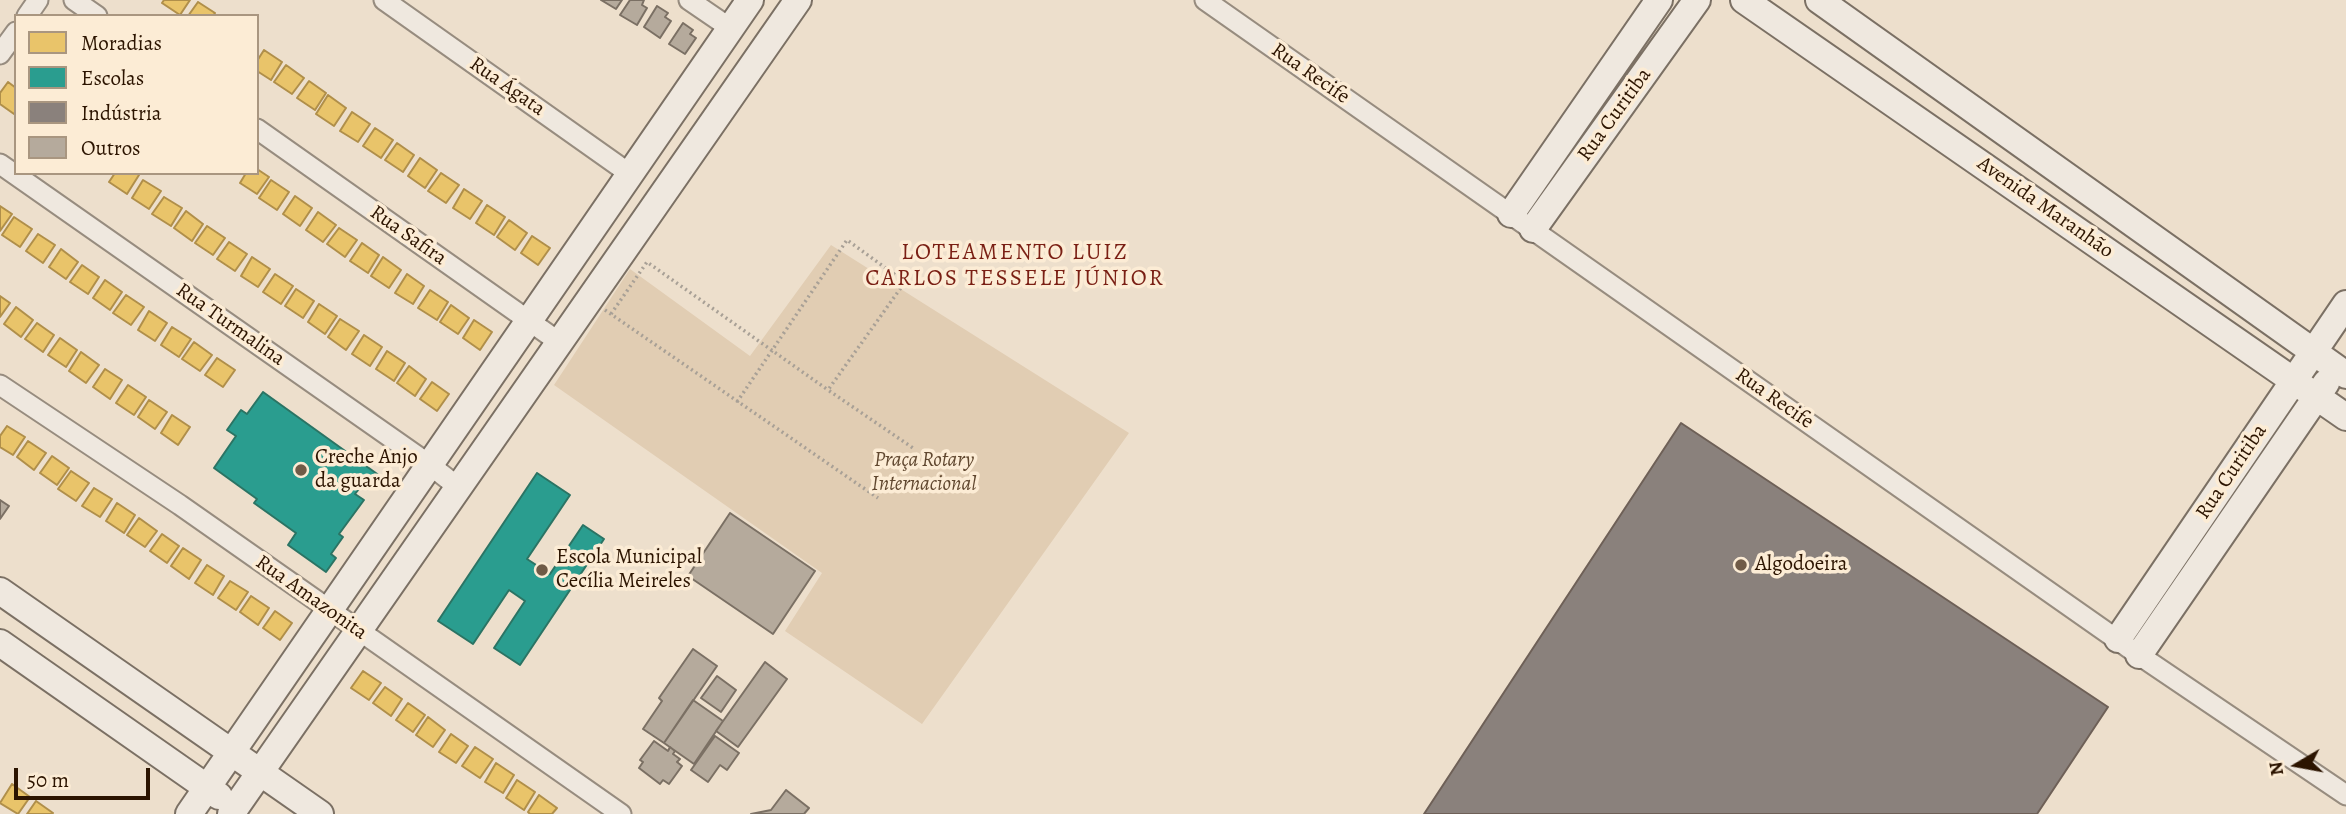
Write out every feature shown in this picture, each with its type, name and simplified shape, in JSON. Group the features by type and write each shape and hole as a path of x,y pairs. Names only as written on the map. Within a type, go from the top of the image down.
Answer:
{"street":[{"path":"74,0 94,14"},
{"name":"Rua Ágata","path":"384,0 630,174"},
{"path":"689,0 730,29"},
{"path":"189,814 750,0"},
{"path":"0,643 207,788 237,812 260,772 798,0"},
{"name":"Rua Recife","path":"1205,0 2139,655 2346,795"},
{"name":"Rua Curitiba","path":"1511,214 1659,0"},
{"name":"Rua Curitiba","path":"1532,229 1696,0"},
{"name":"Avenida Maranhão","path":"1744,0 2346,417"},
{"name":"Avenida Maranhão","path":"1819,0 2314,352 2343,366"},
{"path":"0,54 14,35"},
{"name":"Rua Safira","path":"259,130 559,342"},
{"name":"Rua Turmalina","path":"16,175 458,487"},
{"name":"Rua Curitiba","path":"2118,639 2346,304"},
{"name":"Rua Curitiba","path":"2139,655 2316,397 2343,366"},
{"name":"Rua Amazonita","path":"0,385 180,505 621,814"},
{"path":"0,591 320,814"}],"path":[{"path":"737,402 847,240 905,282 828,390"},
{"path":"611,314 647,262 913,448"},
{"path":"589,299 878,498"}],"green space":[{"name":"Praça Rotary Internacional","path":"831,245 1129,433 922,724 785,631 822,573 554,385 630,269 750,356"}],"building: Moradias":[{"path":"164,0 190,0 181,14 162,3"},
{"path":"198,2 215,13 214,14 189,14"},
{"path":"264,50 282,62 271,80 259,72 259,58"},
{"path":"286,65 304,78 292,94 274,82"},
{"path":"309,81 326,93 315,110 297,98"},
{"path":"8,82 14,86 14,114 0,104 0,93"},
{"path":"328,95 346,108 334,126 316,114"},
{"path":"352,112 370,124 358,142 340,131"},
{"path":"375,128 393,140 381,158 363,146"},
{"path":"397,143 414,155 403,172 385,160"},
{"path":"420,158 437,170 425,188 408,176"},
{"path":"259,170 269,177 257,194 240,183 245,175 259,175"},
{"path":"441,173 459,185 446,203 428,191"},
{"path":"114,175 139,175 127,194 109,182"},
{"path":"143,180 161,191 149,209 132,198"},
{"path":"271,180 289,192 277,210 259,198"},
{"path":"464,189 482,201 470,219 453,208"},
{"path":"295,196 312,208 300,226 283,214"},
{"path":"164,197 182,208 171,226 152,214"},
{"path":"487,205 505,217 494,235 476,223"},
{"path":"0,206 12,214 0,231"},
{"path":"186,211 203,224 192,241 174,228"},
{"path":"318,212 336,225 323,242 306,230"},
{"path":"14,217 32,229 20,247 2,235"},
{"path":"509,220 527,233 515,250 497,237"},
{"path":"207,226 225,238 213,255 195,243"},
{"path":"339,228 357,240 345,257 327,244"},
{"path":"38,234 55,245 43,263 26,251"},
{"path":"532,236 550,248 538,265 521,253"},
{"path":"229,242 247,254 235,271 217,259"},
{"path":"362,243 379,255 368,273 350,261"},
{"path":"61,249 78,262 66,279 49,267"},
{"path":"252,257 270,269 258,287 241,276"},
{"path":"383,257 401,270 389,288 371,276"},
{"path":"82,265 99,277 88,294 70,282"},
{"path":"275,274 293,286 281,304 263,292"},
{"path":"407,274 424,286 413,304 395,293"},
{"path":"105,280 122,292 110,310 93,298"},
{"path":"296,289 314,301 303,318 285,306"},
{"path":"430,290 448,302 437,320 418,308"},
{"path":"126,295 144,307 131,325 113,313"},
{"path":"0,296 10,303 0,317"},
{"path":"319,304 337,316 325,334 308,322"},
{"path":"451,305 469,318 458,334 440,322"},
{"path":"16,307 33,320 21,337 4,324"},
{"path":"149,311 167,323 155,341 138,330"},
{"path":"340,319 359,331 346,350 328,337"},
{"path":"474,320 492,332 480,350 463,338"},
{"path":"37,323 54,335 43,352 25,339"},
{"path":"172,327 191,339 179,357 161,345"},
{"path":"364,335 382,347 370,366 352,354"},
{"path":"60,338 77,350 66,367 48,355"},
{"path":"194,342 212,355 200,371 182,359"},
{"path":"387,351 405,363 394,381 376,369"},
{"path":"81,352 99,365 86,383 69,371"},
{"path":"217,358 235,370 223,387 205,375"},
{"path":"409,366 426,379 415,396 397,383"},
{"path":"105,369 122,380 110,399 93,387"},
{"path":"432,382 449,394 437,411 420,399"},
{"path":"128,385 146,397 134,415 116,403"},
{"path":"149,400 167,412 155,429 138,417"},
{"path":"172,415 190,427 178,445 161,433"},
{"path":"7,426 25,437 13,455 0,447 0,436"},
{"path":"28,441 46,453 34,470 17,457"},
{"path":"52,456 69,468 57,485 40,473"},
{"path":"71,471 89,483 76,501 58,489"},
{"path":"94,488 112,499 100,517 82,506"},
{"path":"117,503 135,515 124,533 106,521"},
{"path":"139,518 157,531 145,547 127,535"},
{"path":"162,534 179,546 167,563 150,551"},
{"path":"183,548 201,560 189,579 171,566"},
{"path":"207,565 224,576 213,595 195,583"},
{"path":"230,581 248,592 236,610 218,598"},
{"path":"251,596 269,608 258,625 240,612"},
{"path":"275,611 292,623 280,640 263,628"},
{"path":"363,671 381,683 369,700 351,688"},
{"path":"385,687 402,699 391,716 373,703"},
{"path":"408,703 425,715 413,732 396,720"},
{"path":"428,717 445,730 433,747 416,735"},
{"path":"451,734 468,746 456,763 439,752"},
{"path":"475,747 493,759 480,778 462,766"},
{"path":"496,763 514,775 503,793 485,782"},
{"path":"517,780 535,792 524,810 506,798"},
{"path":"12,784 30,797 18,814 0,803"},
{"path":"539,795 557,808 552,814 528,812"},
{"path":"36,801 53,813 27,814"}],"building: Escolas":[{"name":"Creche Anjo da guarda","path":"263,392 380,476 373,485 366,480 355,494 364,500 339,534 343,537 331,554 336,558 326,572 288,545 296,533 254,503 257,499 214,468 236,436 227,430 241,410 247,414"},
{"name":"Escola Municipal Cecília Meireles","path":"537,473 570,495 527,559 550,574 583,525 604,539 520,665 494,648 525,601 509,590 473,644 438,621"}],"building: Indústria":[{"name":"Algodoeira","path":"1681,423 2108,707 2037,814 1424,814"}],"building: Outros":[{"path":"601,0 622,0 616,9"},
{"path":"630,0 644,0 642,5 647,8 637,25 620,15"},
{"path":"657,6 668,13 665,17 671,21 660,38 644,27"},
{"path":"683,23 693,30 690,34 696,38 685,54 669,44"},
{"path":"0,500 9,506 0,519"},
{"path":"730,513 815,571 773,634 688,576"},
{"path":"693,649 717,666 664,743 643,729 662,701 659,698"},
{"path":"765,662 787,679 738,747 716,731"},
{"path":"717,676 736,690 721,712 701,698"},
{"path":"693,700 723,721 694,764 664,743"},
{"path":"715,736 739,753 727,770 720,765 708,782 691,770"},
{"path":"654,741 668,751 670,747 675,751 673,754 680,759 677,762 682,766 669,784 663,780 660,784 639,768 643,762 640,760"},
{"path":"786,790 809,808 804,814 751,814 771,810"}],"place":[{"name":"Creche Anjo da guarda","path":"301,470"},
{"name":"Algodoeira","path":"1741,565"},
{"name":"Escola Municipal Cecília Meireles","path":"542,570"}],"district":[{"name":"LOTEAMENTO LUIZ CARLOS TESSELE JÚNIOR","path":"1015,266"}]}
